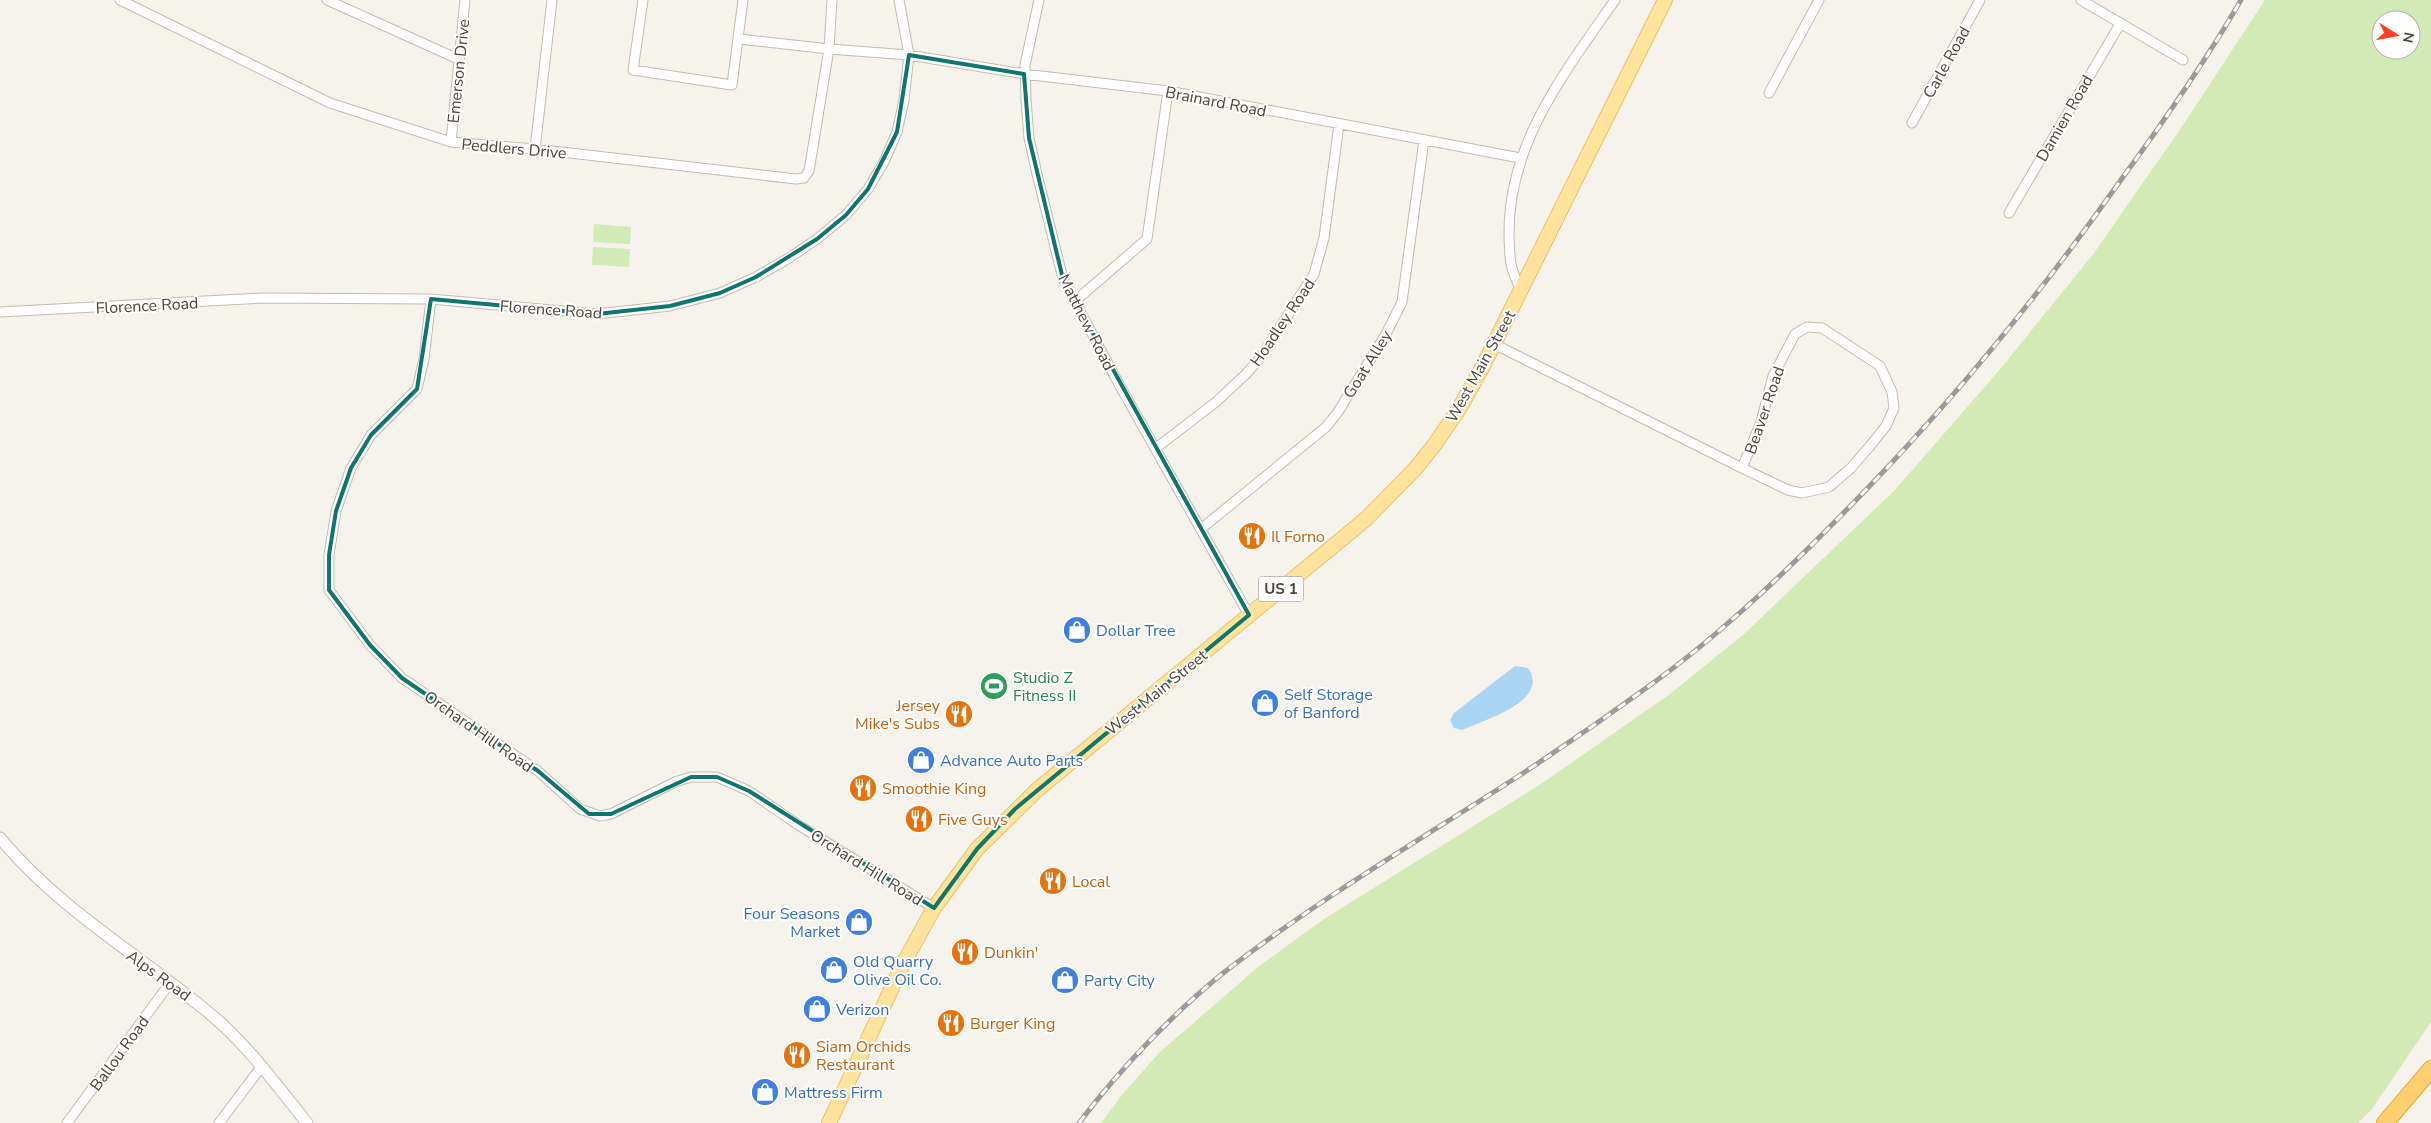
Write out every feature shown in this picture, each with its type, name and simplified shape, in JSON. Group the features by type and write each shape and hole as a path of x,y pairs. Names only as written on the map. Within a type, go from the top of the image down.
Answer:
{"highway":[{"path":"2385,1123 2431,1069"}],"main road":[{"name":"West Main Street","path":"829,1123 900,970 934,908 978,849 1015,809 1366,519 1416,468 1459,409 1494,344 1661,1"}],"street":[{"name":"Peddlers Drive","path":"120,0 330,103 451,142 535,149 796,179 804,178 809,171 828,49 832,0"},
{"path":"326,0 458,59"},
{"name":"Emerson Drive","path":"451,142 465,0"},
{"path":"535,149 552,0"},
{"path":"643,0 633,70 732,85 743,0"},
{"name":"Florence Road","path":"0,312 263,298 431,299 598,314 670,306 720,293 756,277 817,239 846,215 868,189 884,162 897,132 904,100 909,55 899,0"},
{"name":"Matthew Road","path":"1038,0 1024,74 1029,138 1058,266 1074,302 1249,615"},
{"name":"West Main Street","path":"1521,290 1510,269 1509,215 1520,158 1553,90 1615,0"},
{"path":"1769,93 1819,0"},
{"name":"Carle Road","path":"1912,123 1980,0"},
{"path":"2081,0 2183,60"},
{"name":"Damien Road","path":"2009,212 2120,24"},
{"path":"738,39 828,49 909,55"},
{"name":"Brainard Road","path":"909,55 1024,74 1168,91 1520,158"},
{"path":"1074,302 1147,239 1168,91"},
{"name":"Hoadley Road","path":"1156,448 1216,402 1246,374 1261,357 1314,274 1324,238 1339,124"},
{"name":"Goat Alley","path":"1202,528 1326,427 1338,412 1391,327 1400,309 1405,292 1424,140"},
{"name":"Orchard Hill Road","path":"431,299 424,359 417,389 371,434 352,468 336,511 328,555 329,590 370,645 402,678 538,771 589,814 600,816 611,814 674,782 691,777 717,778 749,790 816,836 934,908"},
{"name":"Beaver Road","path":"1494,344 1742,468 1788,490 1802,493 1829,487 1851,468 1886,426 1894,408 1892,392 1880,366 1822,328 1807,326 1795,334 1773,376 1761,422 1742,468"},
{"name":"Alps Road","path":"0,838 15,856 56,896 221,1023 262,1066 307,1123"},
{"name":"Ballou Road","path":"67,1123 170,983"},
{"path":"219,1123 262,1066"}],"highlighted area":[{"path":"909,55 1024,74 1029,138 1063,279 1249,615 1015,809 977,849 934,908 749,791 717,777 691,777 611,814 589,814 538,771 402,678 370,645 329,590 329,555 336,511 351,468 371,435 417,389 431,299 597,314 670,306 720,293 756,277 817,239 846,215 868,189 897,132"}],"green space":[{"path":"2265,0 2431,0 2431,1022 2372,1109 2358,1123 1101,1123 1122,1095 1159,1053 1258,967 1324,919 1541,784 1670,694 1744,634 1894,491 2002,367 2094,253 2179,131"},
{"path":"594,224 631,227 630,244 593,242"},
{"path":"593,247 630,249 629,267 592,265"}],"water":[{"path":"1515,666 1528,668 1533,680 1530,690 1523,699 1512,708 1485,721 1462,730 1454,728 1450,720 1454,713"}],"railway":[{"path":"1079,1123 1148,1042 1207,986 1227,970 1332,895 1531,768 1632,698 1706,642 1786,570 1931,420 2028,305 2166,116 2197,71 2241,0"}],"place":[{"name":"Il Forno","path":"1252,536"},
{"name":"Dollar Tree","path":"1077,630"},
{"name":"Studio Z Fitness II","path":"994,686"},
{"name":"Self Storage of Banford","path":"1265,703"},
{"name":"Jersey Mike's Subs","path":"959,714"},
{"name":"Advance Auto Parts","path":"921,760"},
{"name":"Smoothie King","path":"863,788"},
{"name":"Five Guys","path":"919,819"},
{"name":"Local","path":"1053,881"},
{"name":"Four Seasons Market","path":"859,922"},
{"name":"Dunkin'","path":"965,952"},
{"name":"Old Quarry Olive Oil Co.","path":"834,970"},
{"name":"Party City","path":"1065,980"},
{"name":"Verizon","path":"817,1009"},
{"name":"Burger King","path":"951,1023"},
{"name":"Siam Orchids Restaurant","path":"797,1055"},
{"name":"Mattress Firm","path":"765,1092"}]}
